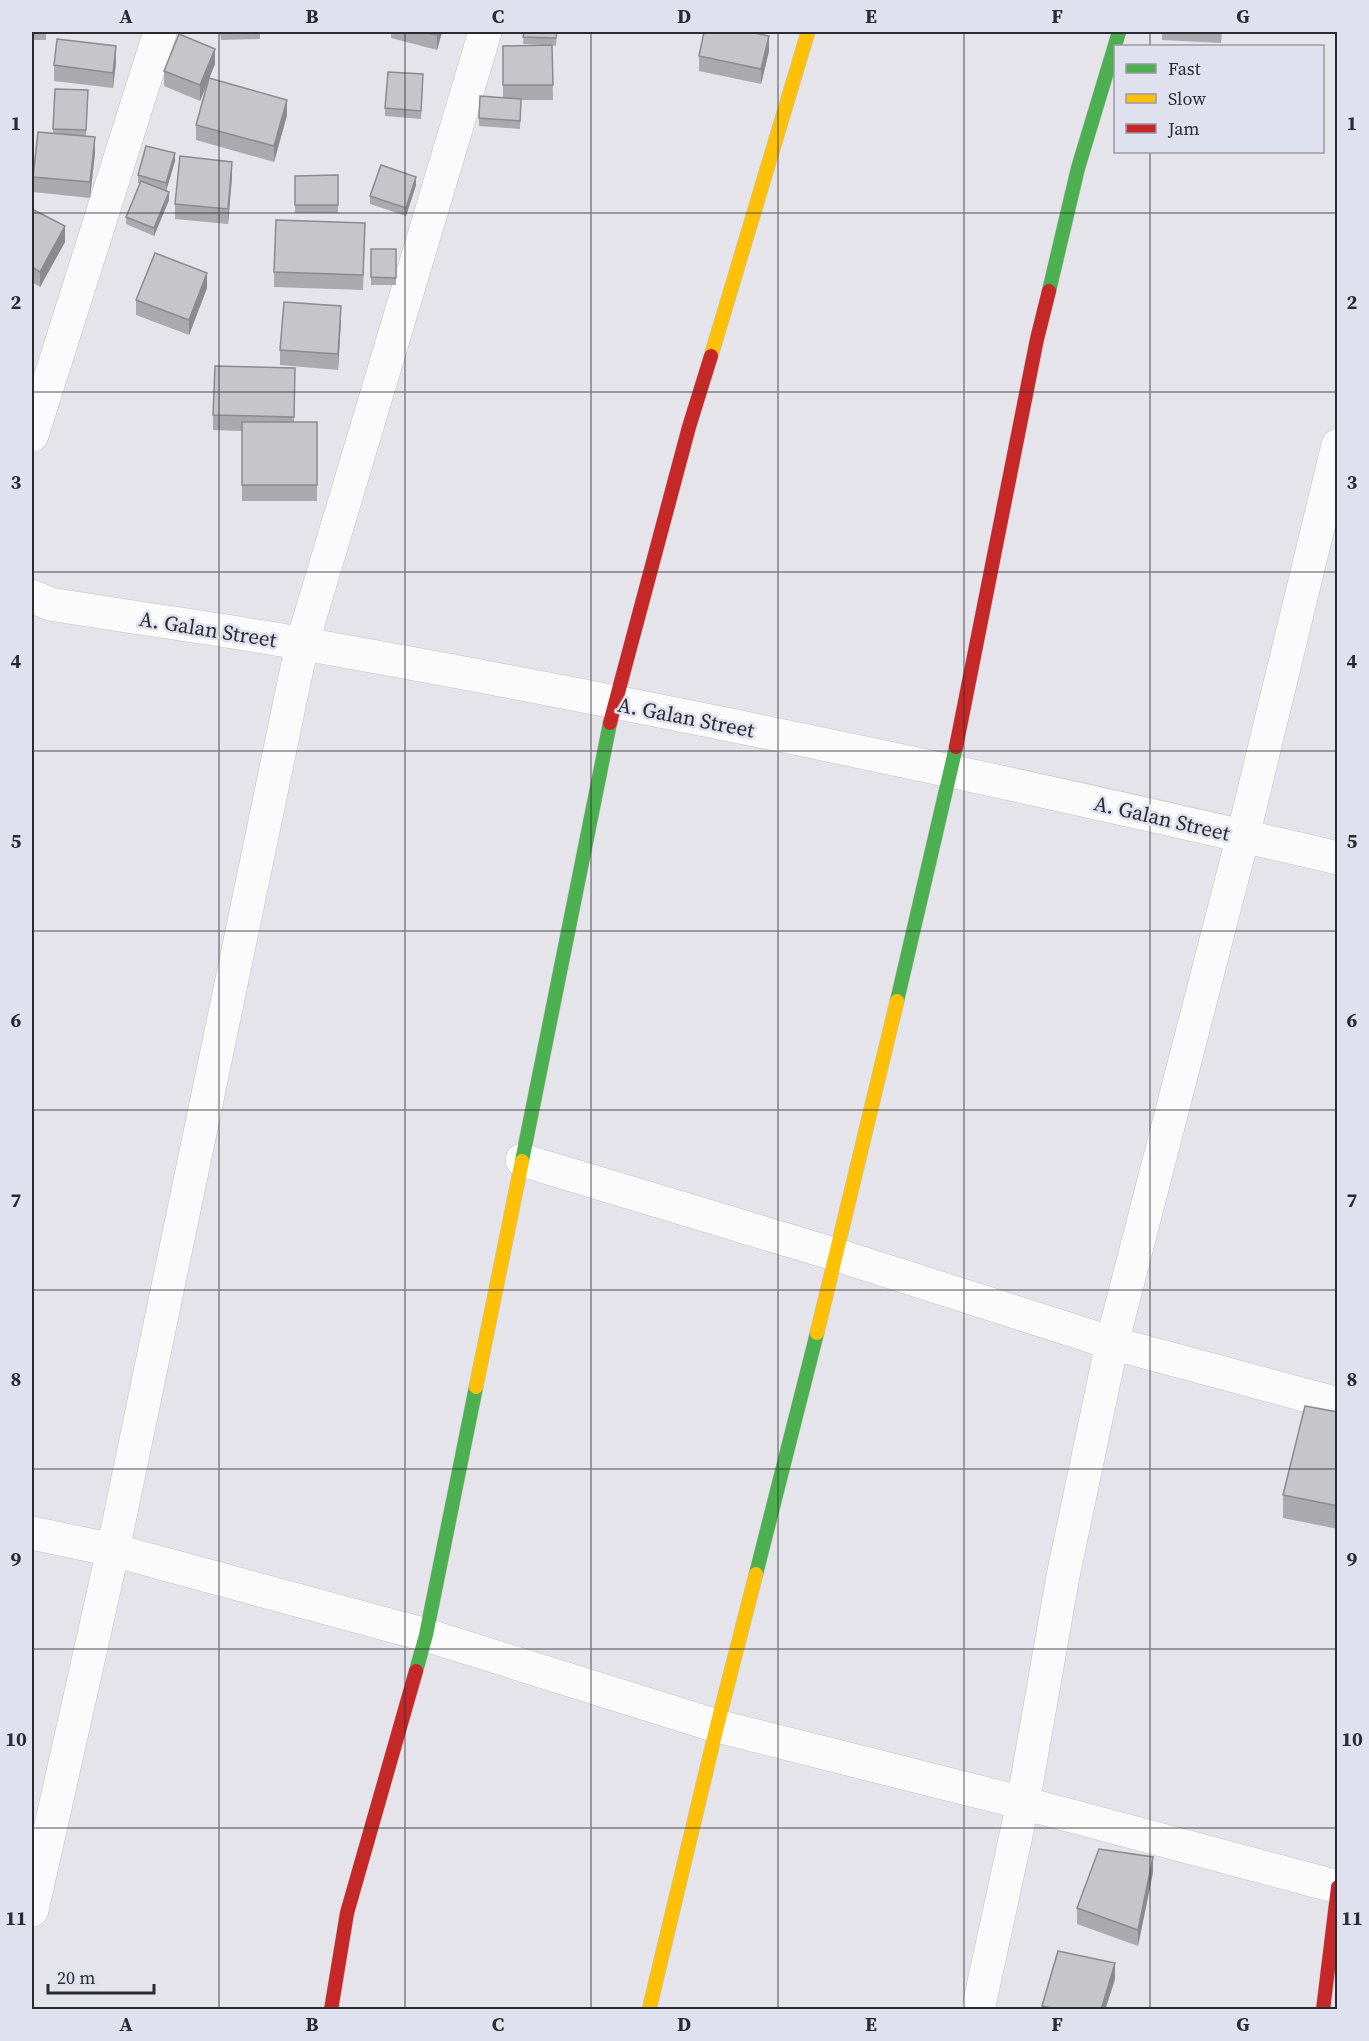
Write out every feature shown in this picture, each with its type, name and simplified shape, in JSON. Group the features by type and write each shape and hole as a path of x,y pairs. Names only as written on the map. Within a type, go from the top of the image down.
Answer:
{"street":[{"path":"32,435 160,32"},
{"path":"32,1910 113,1550 302,644 420,254 484,32"},
{"path":"331,2010 347,1913 426,1635 614,702 689,427 808,32"},
{"path":"649,2010 717,1726 837,1255 951,771 1036,339 1078,168 1114,49"},
{"path":"978,2010 1023,1803 1063,1576 1112,1343 1243,836 1338,445"},
{"name":"A. Galan Street","path":"32,596 50,604 302,644 614,702 951,771 1338,858"},
{"path":"522,1160 837,1255 1112,1343 1338,1404"},
{"path":"32,1533 113,1550 426,1635 717,1726 1023,1803 1338,1887 1323,2010"}],"building":[{"path":"524,32 557,32 556,38 523,37"},
{"path":"704,32 751,32 769,36 761,69 699,56"},
{"path":"179,34 215,49 200,85 164,71"},
{"path":"57,39 116,46 113,73 54,65"},
{"path":"552,45 553,85 503,85 503,46"},
{"path":"388,72 423,74 421,111 385,108"},
{"path":"209,78 287,100 274,146 196,125"},
{"path":"55,89 88,90 86,130 53,129"},
{"path":"480,96 521,99 520,121 479,118"},
{"path":"38,132 95,137 90,182 33,177"},
{"path":"146,146 175,153 166,183 138,175"},
{"path":"180,156 232,162 228,209 175,204"},
{"path":"381,165 416,177 406,208 370,196"},
{"path":"338,175 338,205 295,205 295,176"},
{"path":"141,181 169,192 154,228 126,217"},
{"path":"32,209 65,226 40,272 32,267"},
{"path":"276,220 365,223 363,275 274,272"},
{"path":"371,249 396,249 396,278 371,277"},
{"path":"155,253 207,273 189,320 136,300"},
{"path":"284,302 341,306 338,354 280,350"},
{"path":"215,366 295,368 294,417 213,415"},
{"path":"242,422 317,422 317,485 242,485"},
{"path":"1305,1406 1338,1412 1338,1506 1283,1495"},
{"path":"1099,1849 1153,1857 1138,1930 1077,1908"},
{"path":"1058,1951 1115,1963 1101,2010 1063,2010 1042,2006"}],"traffic: fast":[{"path":"1115,45 1119,32"},
{"path":"1049,291 1078,168 1114,49"},
{"path":"522,1161 610,723"},
{"path":"897,1001 956,747"},
{"path":"756,1574 817,1333"},
{"path":"416,1671 426,1635 476,1387"}],"traffic: slow":[{"path":"711,356 808,32"},
{"path":"817,1333 897,1001"},
{"path":"476,1387 522,1161"},
{"path":"649,2010 756,1574"}],"traffic: jam":[{"path":"956,747 1037,339 1049,291"},
{"path":"610,723 689,427 711,356"},
{"path":"331,2010 347,1913 416,1671"},
{"path":"1323,2010 1338,1887"}]}
